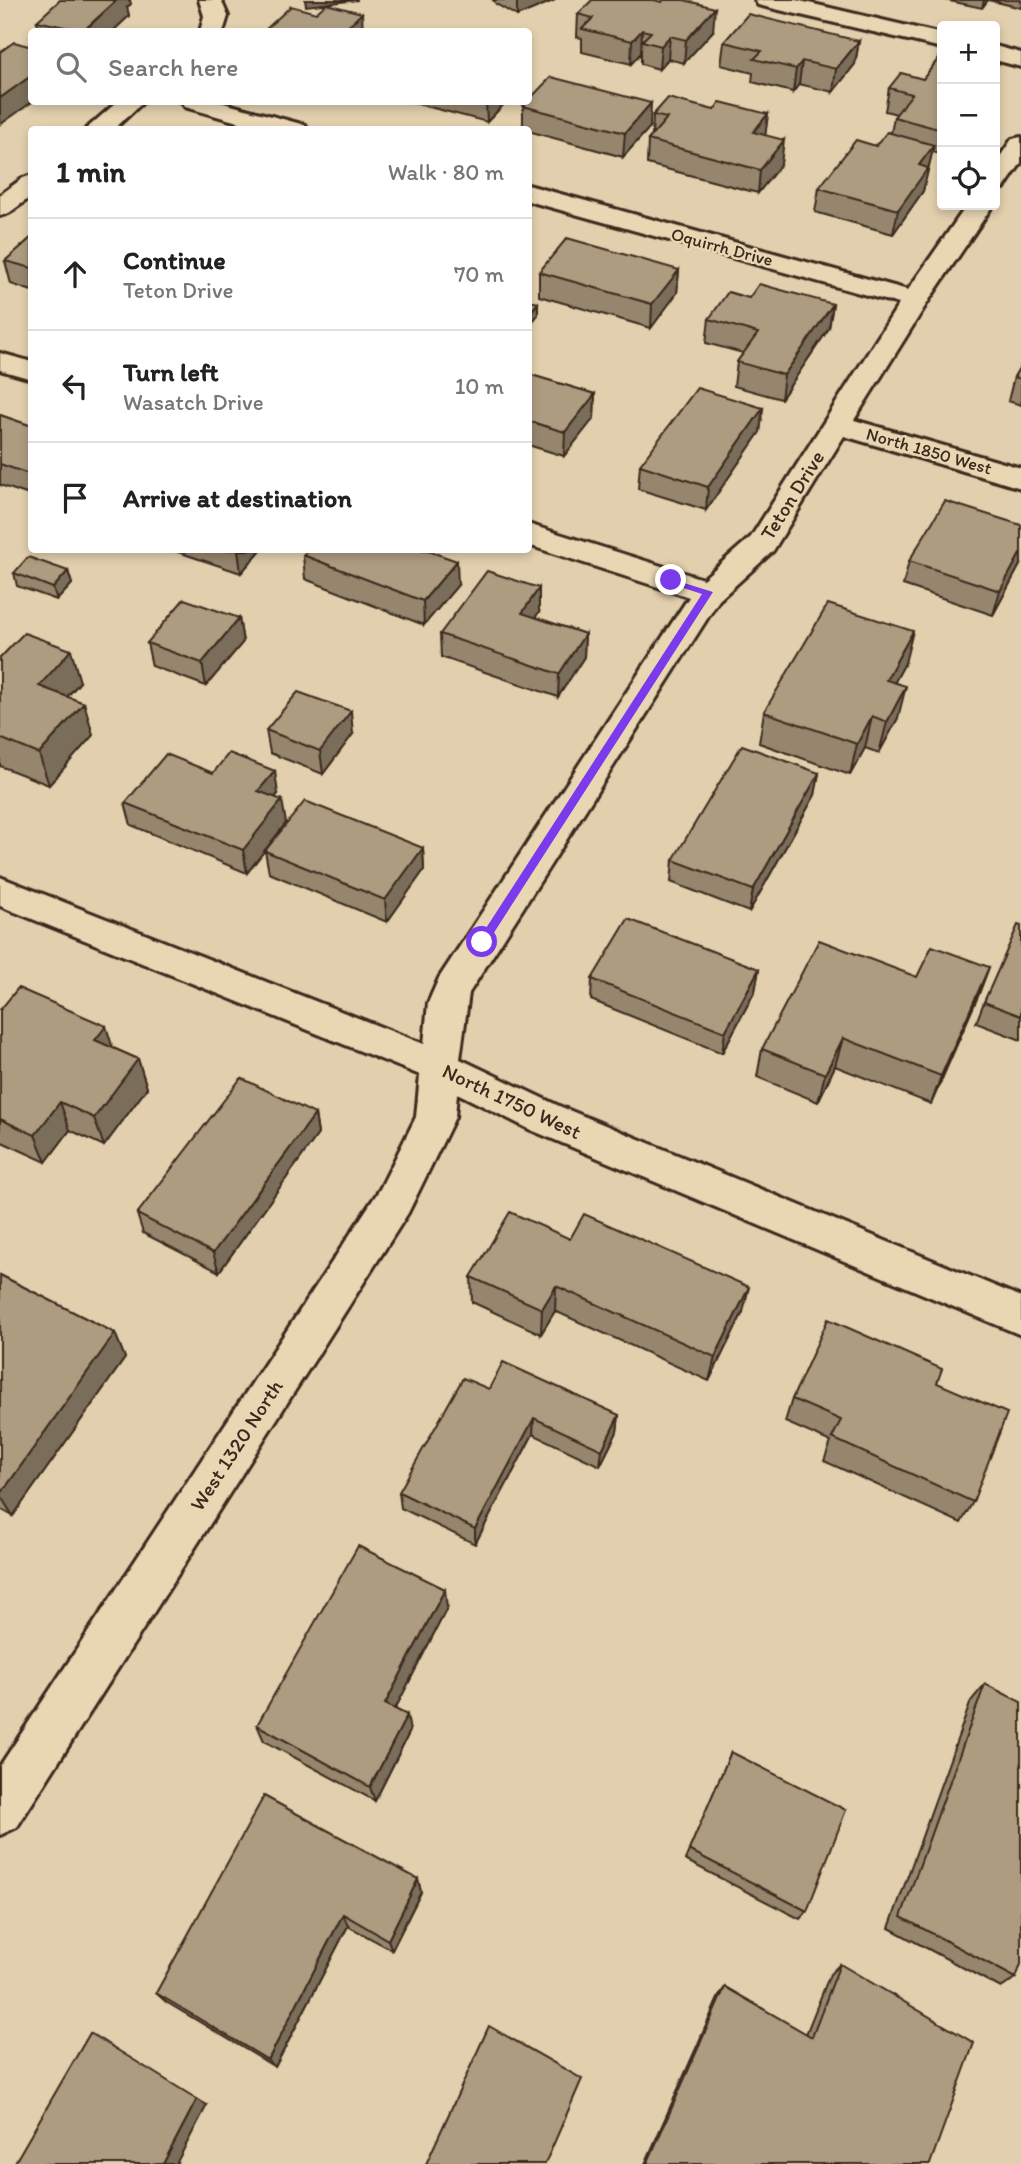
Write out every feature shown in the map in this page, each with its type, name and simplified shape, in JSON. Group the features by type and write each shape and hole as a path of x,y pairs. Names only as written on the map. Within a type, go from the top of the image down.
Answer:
{"street":[{"path":"210,0 216,16 212,28"},
{"path":"766,0 937,40"},
{"path":"1000,54 1021,60"},
{"path":"102,126 127,105"},
{"path":"205,105 281,126"},
{"path":"1000,176 1021,144"},
{"path":"0,208 28,186"},
{"name":"Oquirrh Drive","path":"532,195 915,300"},
{"name":"Teton Drive","path":"441,1067 447,1003 453,989 708,592 762,544 915,300 977,210"},
{"path":"0,361 28,370"},
{"name":"North 1850 West","path":"836,424 1021,478"},
{"path":"532,535 708,592"},
{"name":"North 1750 West","path":"0,891 441,1067 545,1118 1021,1316"},
{"name":"West 1320 North","path":"0,1810 394,1201 435,1117 441,1067"}],"building":[{"path":"60,0 117,0 86,28 69,28 37,21"},
{"path":"592,0 684,0 715,8 686,40 670,36 661,46 642,41 651,32 642,30 632,41 582,29 593,18 578,14"},
{"path":"326,4 362,13 346,28 267,28 291,6 316,13"},
{"path":"748,14 859,41 836,69 802,61 796,69 754,59 762,51 724,42"},
{"path":"14,42 28,46 28,78 0,98 0,52"},
{"path":"937,61 937,129 894,117 912,94 889,88 901,73 923,79"},
{"path":"551,77 651,103 625,133 523,106 532,105 532,97"},
{"path":"668,98 714,110 720,102 768,114 753,132 784,140 760,170 648,140 667,118 653,115"},
{"path":"887,132 934,145 919,165 928,168 898,210 819,188 856,140 876,146"},
{"path":"567,238 679,270 652,304 539,272"},
{"path":"28,241 28,267 5,261"},
{"path":"759,284 833,304 784,375 737,362 758,333 709,319 728,292 749,298"},
{"path":"1021,365 1021,379 1014,377"},
{"path":"532,375 595,394 565,432 532,422"},
{"path":"697,388 763,408 708,487 640,465"},
{"path":"0,415 28,425 28,474 0,464"},
{"path":"945,501 1021,525 1021,552 1000,591 909,561"},
{"path":"434,553 457,561 423,601 303,555"},
{"path":"28,557 68,571 53,588 14,573"},
{"path":"487,571 539,588 522,613 585,634 559,674 440,634"},
{"path":"184,599 239,618 202,663 147,643"},
{"path":"828,604 913,631 886,680 906,686 887,722 872,716 857,744 764,712"},
{"path":"24,633 71,650 39,686 84,703 39,754 0,738 0,658"},
{"path":"298,692 351,711 320,751 266,730"},
{"path":"742,745 819,773 753,890 673,860"},
{"path":"229,753 275,771 258,791 282,800 243,850 125,803 166,754 213,773"},
{"path":"305,801 423,848 385,900 265,851"},
{"path":"628,919 759,969 725,1032 592,979"},
{"path":"1018,925 1021,926 1021,1016 984,1002"},
{"path":"819,940 917,977 932,946 989,967 941,1076 843,1038 825,1074 762,1049"},
{"path":"18,988 106,1026 95,1040 138,1059 94,1118 60,1102 35,1135 0,1119 0,1010"},
{"path":"241,1078 315,1114 213,1253 137,1214"},
{"path":"510,1212 570,1239 584,1214 749,1287 715,1357 556,1286 542,1309 471,1277"},
{"path":"0,1275 115,1333 0,1495"},
{"path":"828,1319 942,1369 937,1383 1007,1413 973,1502 832,1438 841,1420 792,1399"},
{"path":"503,1362 619,1415 602,1450 534,1418 475,1529 399,1492 463,1378 489,1389"},
{"path":"358,1546 445,1589 385,1704 407,1715 370,1787 257,1725"},
{"path":"985,1684 1021,1702 1021,1964 1016,1978 901,1917"},
{"path":"731,1752 846,1810 807,1911 689,1850"},
{"path":"264,1796 418,1879 388,1940 343,1914 268,2060 156,1993"},
{"path":"840,1964 974,2043 930,2164 647,2164 725,1987 812,2037"},
{"path":"489,2026 582,2079 545,2164 426,2164"},
{"path":"90,2033 197,2099 163,2164 14,2164"}],"route":[{"path":"482,942 708,592 671,580"}]}
